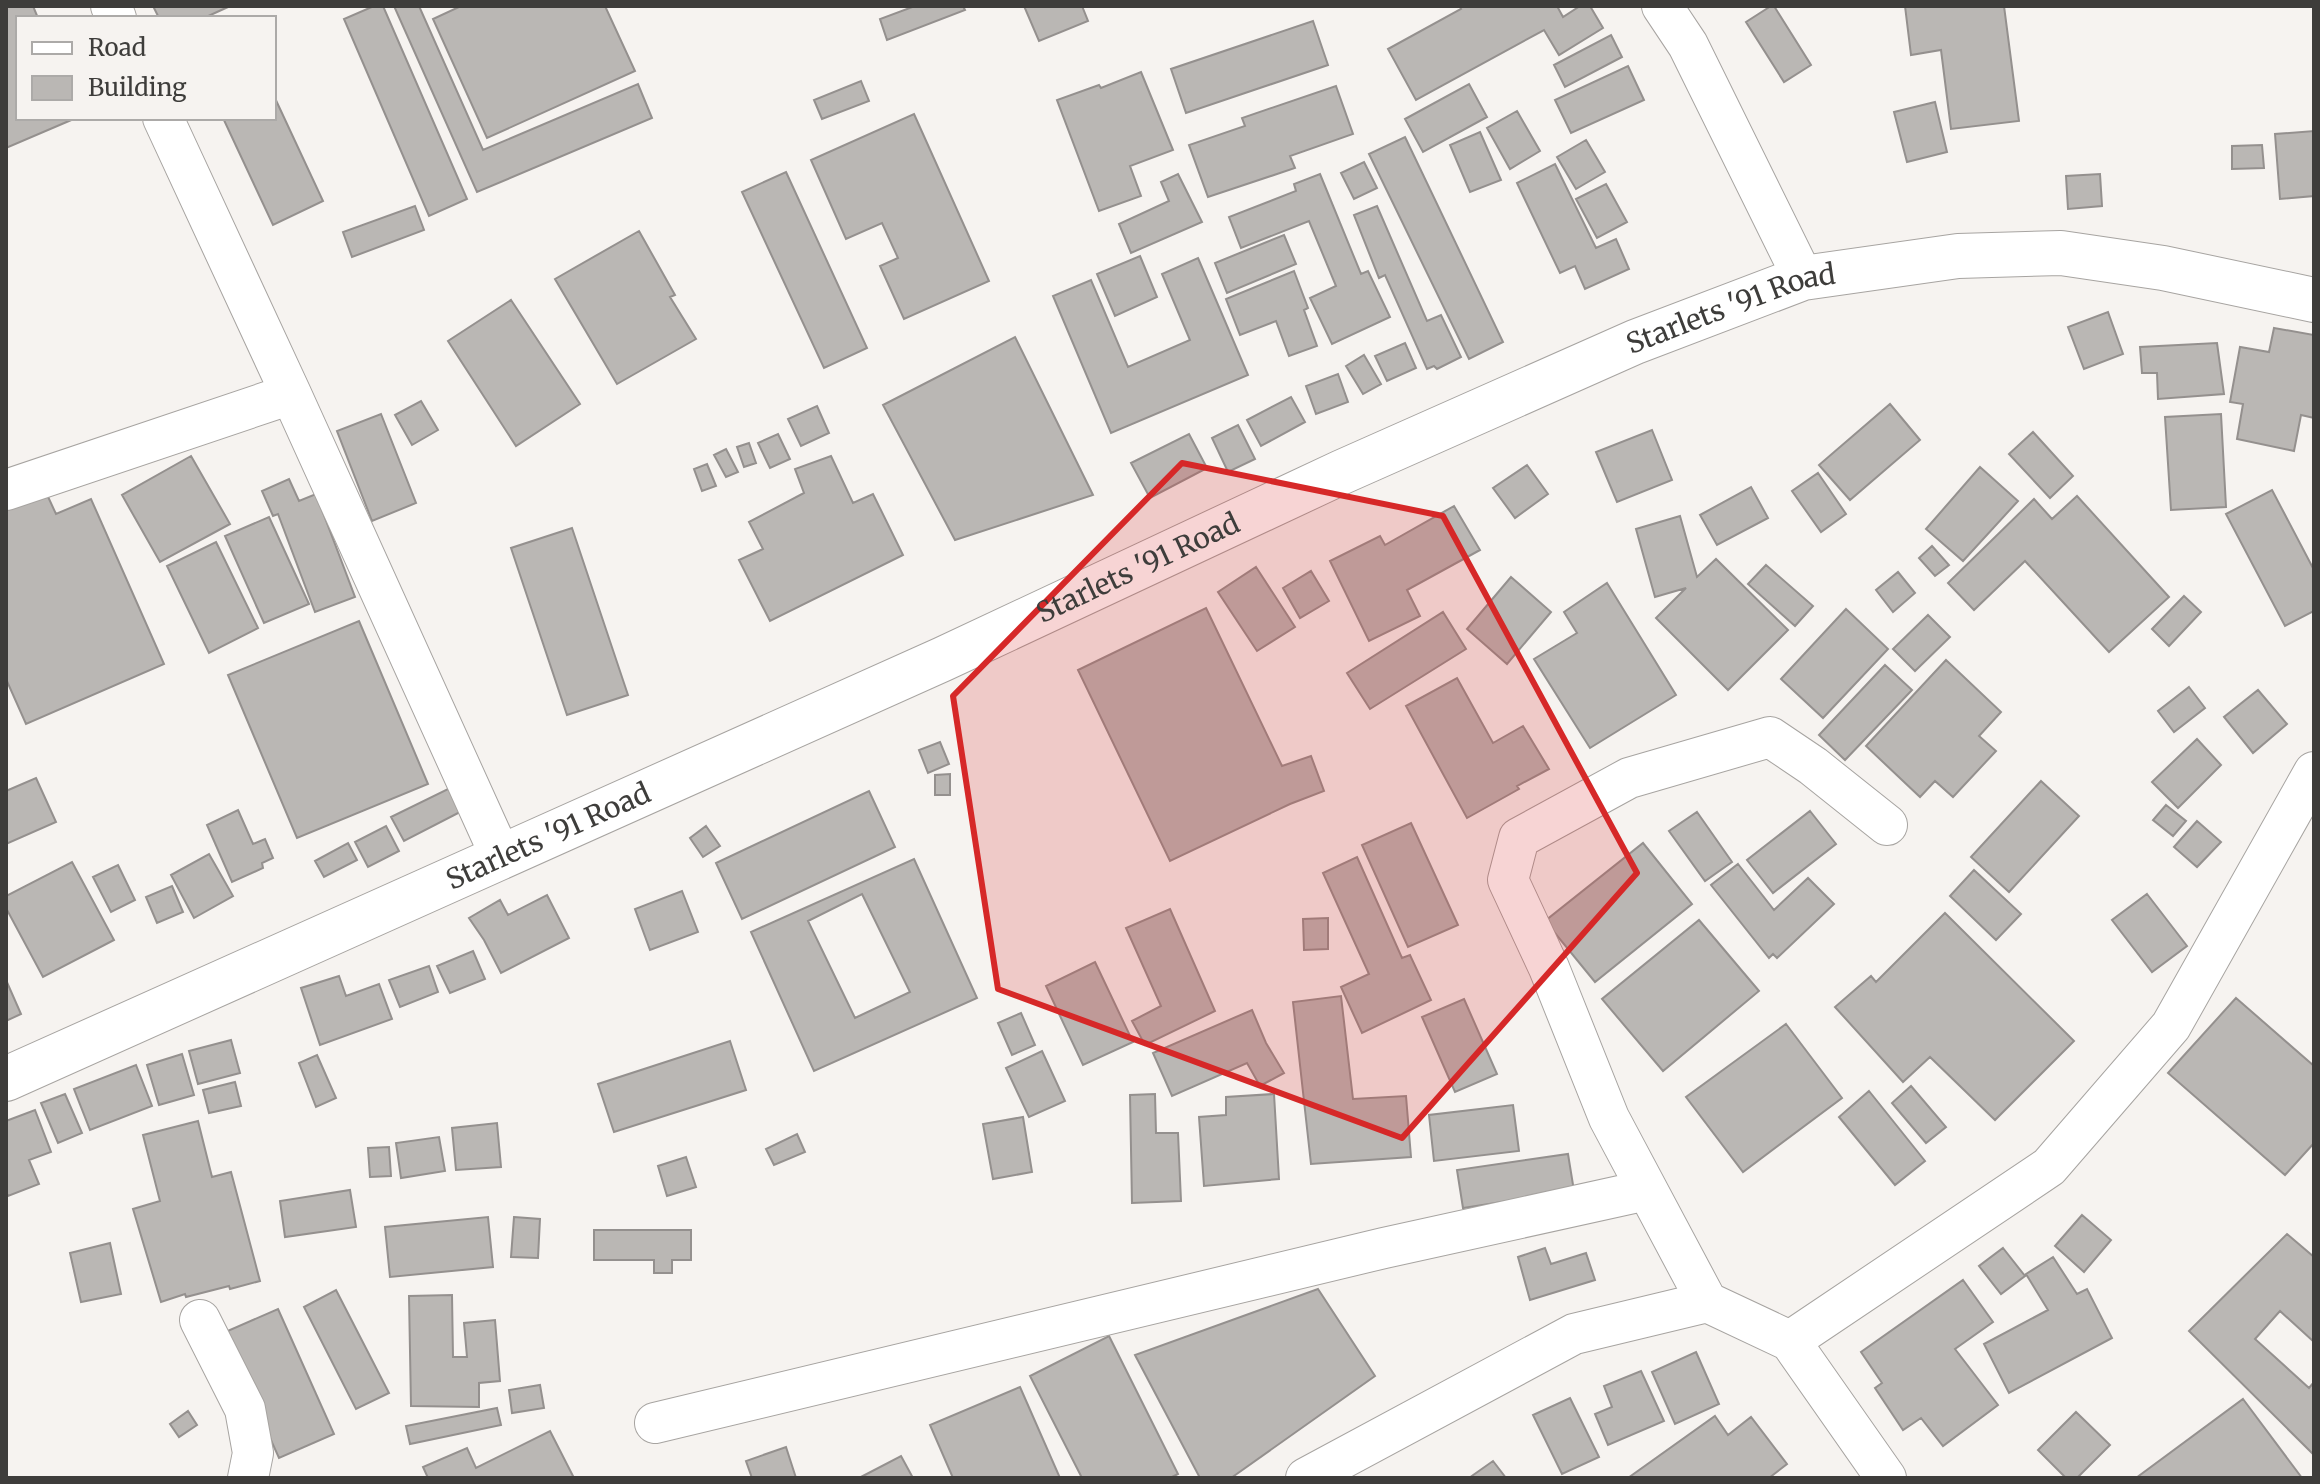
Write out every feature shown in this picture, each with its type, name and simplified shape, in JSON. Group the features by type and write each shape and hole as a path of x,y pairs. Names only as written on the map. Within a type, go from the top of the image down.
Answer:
{"street":[{"path":"1662,6 1688,45 1803,278"},
{"path":"164,120 501,857"},
{"name":"Starlets '91 Road","path":"6,1079 943,659 1342,472 1635,342 1803,278 1958,256 2061,253 2163,268 2314,300"},
{"path":"6,490 291,394"},
{"path":"1886,1478 1790,1341 1707,1302 1609,1118 1549,968 1508,880 1519,838 1629,778 1770,737 1813,766 1887,825"},
{"path":"1790,1341 2049,1167 2171,1026 2314,772"},
{"path":"655,1423 1368,1252 1647,1190"},
{"path":"1306,1478 1574,1334 1707,1302"},
{"path":"200,1320 245,1409 253,1453 248,1478"}],"highlighted area":[{"path":"1182,463 1443,516 1637,873 1402,1138 998,989 953,696"}],"building":[{"path":"6,6 33,6 37,16 16,16 16,120 71,120 6,148"},
{"path":"153,6 228,6 208,16 158,16"},
{"path":"374,6 383,6 467,199 429,216 344,19"},
{"path":"394,6 419,6 483,150 638,84 652,118 477,192"},
{"path":"461,6 605,6 635,71 487,138 433,19"},
{"path":"915,6 963,6 965,10 887,40 880,19"},
{"path":"1024,6 1082,6 1088,21 1039,41"},
{"path":"1459,6 1557,6 1563,17 1580,6 1590,6 1603,28 1559,55 1544,30 1416,100 1388,49 1461,9"},
{"path":"1774,6 1811,65 1784,82 1746,22"},
{"path":"1905,6 2004,6 2019,121 1951,129 1941,50 1911,55"},
{"path":"1313,21 1328,65 1186,113 1171,69"},
{"path":"1611,35 1622,57 1565,87 1554,65"},
{"path":"1628,66 1644,100 1571,133 1555,100"},
{"path":"1141,72 1173,150 1130,166 1141,196 1099,211 1057,100 1099,85 1101,88"},
{"path":"861,81 869,101 822,119 814,100"},
{"path":"1469,84 1487,117 1423,152 1405,119"},
{"path":"1336,86 1353,134 1290,156 1295,168 1208,197 1189,145 1245,126 1242,118"},
{"path":"276,100 323,201 273,225 224,120 276,120"},
{"path":"1935,102 1947,152 1907,162 1894,112"},
{"path":"1517,111 1540,151 1510,169 1487,128"},
{"path":"914,114 989,281 904,319 880,266 898,258 882,223 846,239 811,160"},
{"path":"2314,131 2314,196 2280,199 2275,134"},
{"path":"1480,132 1501,180 1470,192 1450,145"},
{"path":"1405,137 1503,342 1469,359 1369,154"},
{"path":"1586,140 1605,172 1576,189 1557,157"},
{"path":"2262,145 2264,168 2232,169 2232,146"},
{"path":"1364,162 1377,188 1354,199 1341,173"},
{"path":"1555,164 1596,248 1616,239 1629,269 1585,289 1575,266 1560,273 1517,183"},
{"path":"786,172 867,348 824,368 742,192"},
{"path":"1178,174 1202,222 1131,253 1119,224 1169,201 1161,182"},
{"path":"1320,174 1361,274 1368,271 1390,317 1332,344 1310,298 1336,286 1309,221 1241,248 1229,217 1296,191 1294,184"},
{"path":"2100,174 2102,206 2068,209 2066,176"},
{"path":"1606,184 1627,222 1597,238 1576,199"},
{"path":"415,206 424,230 352,257 343,232"},
{"path":"1377,206 1427,321 1441,315 1461,357 1437,369 1434,366 1427,369 1385,275 1379,278 1354,215"},
{"path":"639,231 675,295 670,297 696,339 617,384 555,279"},
{"path":"1284,235 1296,264 1227,293 1215,263"},
{"path":"1140,256 1157,297 1115,316 1097,274"},
{"path":"1198,258 1248,375 1111,433 1053,296 1091,280 1128,367 1190,340 1162,274"},
{"path":"1294,271 1308,308 1304,310 1317,346 1289,356 1276,321 1240,335 1226,299"},
{"path":"511,300 580,404 516,446 448,341"},
{"path":"2108,312 2123,354 2084,369 2068,327"},
{"path":"2274,328 2314,335 2314,418 2301,415 2294,451 2237,439 2243,404 2230,402 2240,347 2269,352"},
{"path":"1015,337 1093,495 955,540 883,405"},
{"path":"1405,343 1416,368 1387,381 1375,356"},
{"path":"2217,343 2224,394 2158,399 2157,373 2142,373 2140,347"},
{"path":"1364,355 1381,384 1363,394 1346,366"},
{"path":"1338,374 1348,402 1316,414 1306,386"},
{"path":"1291,397 1305,422 1261,446 1247,420"},
{"path":"421,401 438,430 412,445 395,415"},
{"path":"1890,404 1920,440 1850,500 1819,465"},
{"path":"817,406 829,433 801,446 788,419"},
{"path":"381,414 416,503 372,521 337,431"},
{"path":"2221,414 2226,507 2171,510 2165,417"},
{"path":"1238,425 1255,459 1228,472 1212,438"},
{"path":"1652,430 1672,480 1617,502 1596,452"},
{"path":"2033,432 2073,476 2050,498 2009,454"},
{"path":"778,434 790,459 770,468 758,443"},
{"path":"1189,434 1207,468 1150,498 1131,463"},
{"path":"749,443 756,463 744,467 737,447"},
{"path":"726,449 738,472 726,477 714,455"},
{"path":"191,456 230,524 160,562 122,495"},
{"path":"831,456 853,503 873,494 903,555 770,621 739,560 763,549 749,522 804,493 795,469"},
{"path":"707,464 716,486 702,491 694,469"},
{"path":"1527,465 1548,494 1515,518 1493,488"},
{"path":"1980,467 2018,501 1963,561 1926,529"},
{"path":"1818,473 1846,514 1821,532 1792,491"},
{"path":"289,479 299,501 316,494 355,597 315,612 278,514 273,516 262,491"},
{"path":"1751,487 1768,518 1717,545 1700,515"},
{"path":"44,488 56,514 91,499 164,664 26,724 6,679 6,505"},
{"path":"2272,490 2314,570 2314,611 2285,626 2226,514"},
{"path":"2077,496 2169,597 2109,652 2025,561 1974,610 1948,583 2034,499 2052,519"},
{"path":"1454,506 1480,550 1407,590 1420,616 1369,641 1330,561 1380,536 1385,545"},
{"path":"1680,516 1697,577 1716,559 1788,630 1728,690 1656,618 1686,588 1655,597 1636,529"},
{"path":"269,517 309,604 264,623 225,536"},
{"path":"572,528 628,695 567,715 511,548"},
{"path":"216,542 258,628 209,653 167,566"},
{"path":"1932,546 1949,565 1935,576 1919,558"},
{"path":"1766,565 1813,606 1795,626 1748,584"},
{"path":"1256,567 1295,627 1257,651 1218,592"},
{"path":"1311,571 1329,601 1300,618 1283,588"},
{"path":"1898,572 1915,593 1893,612 1876,590"},
{"path":"1511,577 1551,612 1507,664 1467,629"},
{"path":"1607,583 1676,695 1590,748 1534,659 1577,633 1564,612"},
{"path":"2184,596 2201,612 2169,646 2152,629"},
{"path":"1206,608 1282,766 1311,756 1324,791 1170,861 1078,670"},
{"path":"1846,609 1888,649 1823,718 1781,679"},
{"path":"1443,612 1466,649 1370,709 1347,673"},
{"path":"1928,615 1950,637 1915,671 1893,649"},
{"path":"359,621 428,784 297,838 228,675"},
{"path":"1946,660 2001,712 1979,736 1996,751 1953,797 1935,781 1920,797 1866,746"},
{"path":"1885,665 1912,690 1845,760 1819,735"},
{"path":"1457,678 1493,743 1523,726 1549,769 1467,818 1406,706"},
{"path":"2189,687 2205,708 2174,732 2158,711"},
{"path":"2258,690 2287,724 2253,753 2224,717"},
{"path":"2197,739 2221,765 2178,808 2152,782"},
{"path":"940,742 949,764 928,773 919,750"},
{"path":"950,774 950,795 935,795 935,775"},
{"path":"36,778 56,822 6,844 6,791"},
{"path":"2041,781 2079,816 2009,892 1971,857"},
{"path":"450,788 462,811 404,841 391,817"},
{"path":"869,791 895,847 742,919 716,863"},
{"path":"2166,805 2186,821 2173,836 2153,820"},
{"path":"238,810 253,844 265,839 273,858 262,863 263,868 232,882 207,825"},
{"path":"1810,811 1836,844 1773,893 1747,860"},
{"path":"1697,812 1732,862 1705,881 1669,831"},
{"path":"2197,821 2221,842 2197,867 2174,847"},
{"path":"1411,823 1458,925 1408,947 1362,845"},
{"path":"386,826 399,851 368,867 355,842"},
{"path":"706,826 720,846 703,857 690,838"},
{"path":"348,843 357,860 324,877 315,861"},
{"path":"1643,843 1692,904 1595,982 1545,921"},
{"path":"209,854 233,896 194,918 171,875"},
{"path":"1357,857 1402,958 1410,955 1431,1000 1362,1033 1341,987 1369,974 1323,873"},
{"path":"914,859 977,998 814,1071 751,932","holes":["862,894 910,992 855,1018 808,921"]},
{"path":"72,862 114,940 43,977 6,908 6,896"},
{"path":"1738,864 1774,910 1808,878 1834,904 1777,958 1773,954 1769,958 1711,885"},
{"path":"118,865 135,900 111,912 93,877"},
{"path":"1974,870 2021,914 1996,940 1950,896"},
{"path":"172,886 183,912 157,923 146,897"},
{"path":"682,891 698,932 650,950 635,909"},
{"path":"2147,894 2187,946 2152,972 2112,920"},
{"path":"547,895 569,938 501,973 469,918 500,900 508,915"},
{"path":"1170,909 1215,1011 1145,1045 1132,1021 1161,1006 1126,928"},
{"path":"1945,913 2074,1041 1995,1120 1930,1057 1903,1082 1835,1007 1871,976 1876,982"},
{"path":"1328,918 1328,949 1304,950 1303,919"},
{"path":"1699,920 1759,991 1663,1071 1602,999"},
{"path":"473,951 485,979 450,993 437,966"},
{"path":"1095,962 1133,1042 1083,1065 1046,986"},
{"path":"429,966 438,992 400,1007 389,980"},
{"path":"339,976 346,996 379,984 392,1019 320,1045 301,988"},
{"path":"6,980 21,1014 6,1021"},
{"path":"1341,996 1353,1099 1406,1096 1411,1157 1311,1164 1293,1002"},
{"path":"2236,998 2314,1066 2314,1143 2285,1175 2168,1073"},
{"path":"1464,999 1497,1074 1455,1092 1422,1017"},
{"path":"1252,1010 1266,1043 1284,1073 1260,1086 1247,1063 1172,1096 1153,1053"},
{"path":"1021,1013 1035,1045 1012,1055 998,1023"},
{"path":"1786,1024 1842,1098 1743,1172 1686,1097"},
{"path":"231,1040 240,1073 198,1084 189,1051"},
{"path":"730,1041 746,1090 614,1132 598,1084"},
{"path":"1042,1051 1065,1101 1029,1117 1006,1068"},
{"path":"182,1054 194,1095 159,1105 147,1065"},
{"path":"317,1055 336,1098 316,1107 299,1063"},
{"path":"136,1065 152,1106 90,1130 74,1089"},
{"path":"235,1082 241,1106 209,1113 203,1090"},
{"path":"1911,1086 1946,1127 1926,1143 1892,1103"},
{"path":"1869,1091 1925,1161 1895,1185 1839,1117"},
{"path":"65,1094 82,1133 58,1143 41,1103"},
{"path":"1155,1094 1156,1133 1178,1133 1181,1201 1132,1203 1130,1095"},
{"path":"1274,1094 1279,1179 1204,1186 1199,1117 1226,1115 1226,1097"},
{"path":"1513,1105 1519,1151 1434,1161 1429,1115"},
{"path":"35,1110 51,1152 29,1160 39,1184 8,1196 6,1121"},
{"path":"1023,1117 1032,1172 993,1179 983,1124"},
{"path":"198,1121 212,1177 231,1172 260,1281 186,1297 185,1294 161,1302 133,1209 160,1201 143,1135"},
{"path":"497,1123 501,1167 456,1170 452,1128"},
{"path":"797,1134 805,1152 774,1165 766,1149"},
{"path":"439,1137 445,1171 401,1178 396,1143"},
{"path":"389,1147 391,1176 370,1177 368,1148"},
{"path":"1568,1154 1574,1191 1463,1208 1457,1170"},
{"path":"686,1157 696,1187 667,1196 658,1166"},
{"path":"350,1190 356,1227 285,1237 280,1201"},
{"path":"2082,1215 2111,1240 2084,1272 2055,1246"},
{"path":"488,1217 493,1267 390,1277 385,1227"},
{"path":"514,1217 540,1219 538,1258 511,1257"},
{"path":"594,1230 691,1230 691,1260 672,1260 672,1273 654,1273 654,1260 594,1260"},
{"path":"2287,1234 2314,1257 2314,1342 2280,1311 2255,1339 2309,1388 2314,1382 2314,1455 2189,1331"},
{"path":"110,1243 121,1294 81,1302 70,1253"},
{"path":"1545,1248 1551,1264 1586,1253 1595,1280 1530,1300 1518,1257"},
{"path":"2003,1248 2025,1276 2001,1294 1979,1266"},
{"path":"2053,1257 2077,1294 2087,1289 2112,1338 2009,1393 1984,1344 2048,1310 2026,1274"},
{"path":"1963,1280 1993,1322 1955,1349 1998,1405 1943,1446 1921,1418 1903,1430 1875,1388 1882,1383 1861,1352"},
{"path":"1318,1289 1375,1376 1231,1478 1200,1478 1135,1355"},
{"path":"336,1290 389,1393 356,1409 304,1307"},
{"path":"452,1295 453,1357 467,1357 464,1323 495,1320 500,1381 479,1383 479,1407 411,1406 409,1296"},
{"path":"278,1309 334,1434 279,1458 223,1333"},
{"path":"1109,1336 1178,1474 1170,1478 1082,1478 1030,1376"},
{"path":"1696,1352 1719,1404 1675,1424 1652,1372"},
{"path":"1641,1371 1664,1421 1608,1445 1595,1414 1612,1407 1604,1386"},
{"path":"540,1385 544,1408 512,1413 509,1390"},
{"path":"1020,1387 1060,1478 953,1478 930,1425"},
{"path":"1570,1398 1599,1457 1562,1474 1533,1415"},
{"path":"2243,1399 2302,1478 2136,1478"},
{"path":"497,1408 501,1425 410,1444 406,1426"},
{"path":"188,1411 197,1425 179,1437 170,1424"},
{"path":"2076,1412 2110,1445 2077,1478 2066,1478 2038,1450"},
{"path":"1715,1416 1728,1435 1751,1417 1787,1464 1769,1478 1628,1478"},
{"path":"550,1431 574,1478 428,1478 423,1467 467,1448 476,1468"},
{"path":"786,1447 796,1478 752,1478 746,1461"},
{"path":"901,1456 913,1478 859,1478"},
{"path":"1493,1461 1506,1478 1469,1478"}]}
